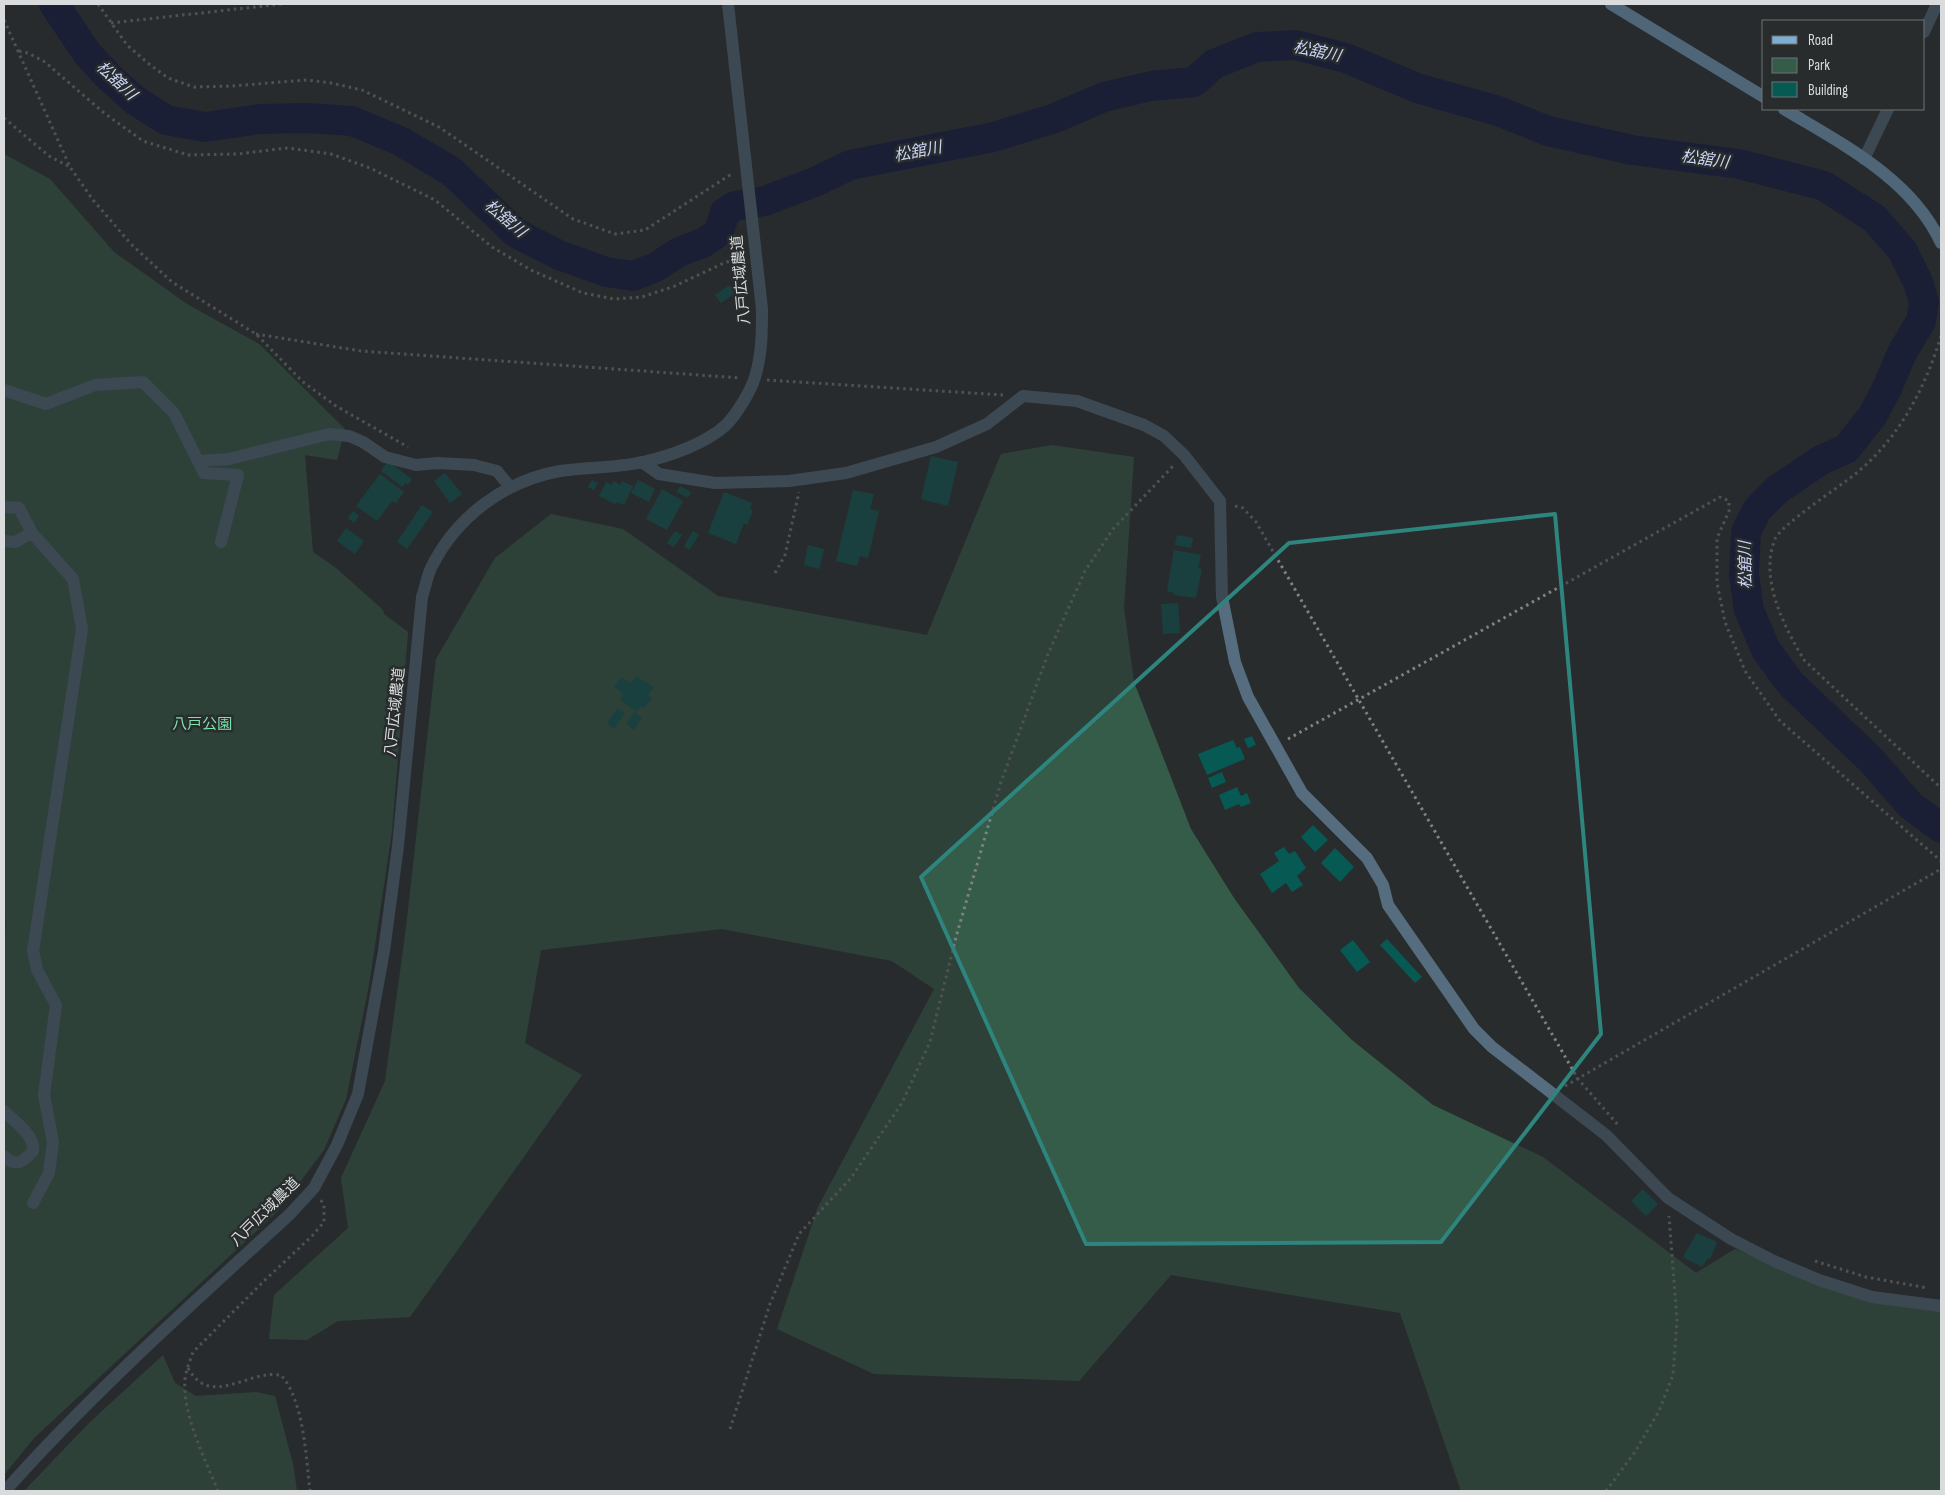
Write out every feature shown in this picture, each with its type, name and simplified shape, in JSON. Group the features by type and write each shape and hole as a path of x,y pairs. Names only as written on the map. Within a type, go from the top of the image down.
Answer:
{"main road":[{"path":"1611,4 1762,95"},
{"path":"1786,110 1864,159 1887,176 1907,195 1925,217 1941,243"}],"street":[{"name":"八戸広域農道","path":"5,1491 42,1449 119,1372 290,1214 314,1188 337,1145 358,1094 381,970 398,846 422,597 430,569 449,538 481,504 510,487 559,472 642,462 674,453 702,441 726,425 743,402 755,379 761,356 762,309 728,4"},
{"path":"1925,30 1937,4"},
{"path":"1864,159 1888,110"},
{"path":"4,390 46,404 95,385 143,382 174,413 204,473 238,475 221,542"},
{"path":"642,462 659,474 715,483 801,479 846,473 936,447 987,424 1023,396 1077,401 1135,422 1164,436 1184,455 1220,501 1222,597 1235,662 1248,697 1302,793 1367,858 1383,885 1388,905 1474,1029 1492,1047 1606,1135 1668,1198 1731,1238 1774,1261 1819,1280 1872,1297 1941,1306"},
{"path":"198,461 229,459 329,434 349,436 363,442 385,456 416,465 437,463 474,465 497,472 510,487"},
{"path":"4,507 19,508 32,533 73,579 82,630 33,951 37,970 56,1005 44,1095 53,1142 49,1174 34,1203"},
{"path":"4,541 15,542 32,533"},
{"path":"4,1111 31,1138 34,1144 33,1151 22,1161 10,1162 4,1156"}],"path":[{"path":"98,4 127,44 168,78 194,86 232,86 306,80 331,82 362,90 439,127 572,219 615,234 645,230 728,175 747,170"},
{"path":"111,23 282,4"},
{"path":"4,20 70,167 93,200 132,244 172,282 256,334 303,382 336,406 413,450"},
{"path":"19,51 28,53 45,62 104,113 143,141 188,156 237,154 288,148 331,154 370,168 435,200 492,247 531,270 583,293 614,299 642,297 674,286 726,262 756,253"},
{"path":"4,118 49,156 70,167"},
{"path":"256,334 361,351 1023,396"},
{"path":"1941,336 1932,366 1914,405 1885,444 1856,474 1790,523 1776,537 1770,556 1771,586 1790,638 1804,660 1941,788"},
{"path":"730,1429 770,1304 799,1234 851,1178 902,1104 930,1042 956,936 1001,782 1048,654 1085,572 1113,529 1184,455"},
{"path":"775,573 785,555 801,479"},
{"path":"1274,746 1720,497 1728,501 1729,511 1717,538 1717,583 1726,622 1745,672 1780,722 1941,861"},
{"path":"1220,501 1243,508 1256,522 1578,1079 1623,1130"},
{"path":"1551,1094 1941,869"},
{"path":"218,1491 190,1418 185,1379 188,1367 193,1352 258,1286 294,1254 324,1222 324,1205 314,1188"},
{"path":"1606,1491 1635,1452 1659,1411 1673,1375 1677,1320 1668,1198"},
{"path":"1812,1260 1866,1277 1936,1290"},
{"path":"188,1367 193,1377 206,1386 228,1387 266,1375 281,1375 290,1385 297,1402 310,1491"}],"highlighted area":[{"path":"1555,514 1601,1034 1441,1242 1086,1244 921,877 1289,543"}],"green space":[{"name":"八戸公園","path":"4,154 50,179 114,252 187,304 259,344 345,429 337,460 305,455 313,552 336,568 383,610 384,614 408,632 392,831 369,985 346,1099 324,1150 278,1211 34,1438 4,1475"},
{"path":"1052,445 1134,457 1124,608 1134,682 1191,829 1234,898 1299,988 1352,1040 1433,1105 1543,1157 1696,1273 1735,1249 1790,1271 1941,1308 1941,1491 1461,1491 1400,1313 1171,1275 1079,1381 874,1374 777,1329 818,1207 934,989 892,961 722,929 541,950 525,1043 582,1075 410,1317 338,1321 307,1340 269,1339 274,1295 348,1228 341,1178 385,1081 406,928 436,659 495,558 551,514 623,529 718,596 927,635 1001,454"},
{"path":"163,1355 175,1383 196,1396 256,1392 275,1396 293,1464 297,1491 24,1491 89,1423"}],"building":[{"path":"730,285 735,293 721,303 715,295"},
{"path":"931,456 958,462 948,506 921,499"},
{"path":"388,461 412,479 408,485 405,483 403,487 381,471"},
{"path":"445,473 462,494 450,503 434,481"},
{"path":"380,474 404,492 396,503 392,501 377,521 356,506"},
{"path":"592,480 598,483 594,490 588,487"},
{"path":"638,480 655,489 649,502 631,493"},
{"path":"614,481 620,485 622,481 633,486 624,505 617,502 615,504 599,496 606,482 612,485"},
{"path":"680,486 691,492 688,498 677,492"},
{"path":"662,489 683,501 667,530 646,519"},
{"path":"853,490 874,494 870,509 879,511 868,558 860,556 857,566 836,561"},
{"path":"724,492 752,503 750,509 753,510 747,525 744,523 736,544 708,533"},
{"path":"422,505 433,512 407,549 397,542"},
{"path":"353,511 359,516 354,523 348,518"},
{"path":"346,528 364,541 355,554 337,541"},
{"path":"675,531 682,535 674,547 667,543"},
{"path":"693,531 699,535 689,550 684,546"},
{"path":"1177,535 1193,538 1191,548 1175,545"},
{"path":"808,545 824,549 819,569 804,565"},
{"path":"1174,550 1201,555 1198,568 1202,569 1196,598 1174,595 1174,593 1167,591"},
{"path":"1178,603 1180,633 1163,634 1161,604"},
{"path":"636,676 654,687 648,695 652,698 644,708 641,706 637,712 620,700 623,694 614,687 621,677 631,683"},
{"path":"617,708 625,713 614,729 607,723"},
{"path":"634,712 642,718 634,730 626,724"},
{"path":"1252,736 1256,745 1248,748 1244,739"},
{"path":"1233,740 1237,748 1240,747 1245,759 1207,775 1198,754"},
{"path":"1222,772 1226,782 1212,788 1208,778"},
{"path":"1237,787 1241,796 1247,793 1251,803 1241,807 1239,804 1225,810 1219,795"},
{"path":"1313,825 1328,840 1315,852 1301,837"},
{"path":"1284,847 1289,854 1295,851 1306,868 1297,876 1303,885 1292,892 1286,883 1272,893 1260,874 1279,861 1274,853"},
{"path":"1335,848 1354,867 1340,882 1321,863"},
{"path":"4,912 7,924 5,938 4,938"},
{"path":"1387,939 1422,977 1415,983 1380,945"},
{"path":"1353,940 1370,962 1357,972 1340,950"},
{"path":"1643,1189 1658,1204 1646,1216 1631,1201"},
{"path":"1697,1233 1717,1242 1710,1259 1708,1258 1702,1267 1683,1257"}],"waterway":[{"name":"松舘川","path":"54,4 87,53 109,77 136,101 166,120 205,127 260,119 307,118 352,121 400,141 451,171 516,233 559,255 606,272 633,276 656,267 679,252 703,243 719,232 725,212 735,206 765,201 815,182 850,165 994,137 1055,118 1104,97 1151,86 1194,82 1214,64 1257,47 1296,45 1346,58 1417,88 1498,111 1548,131 1632,150 1739,164 1824,186 1874,218 1902,250 1918,282 1924,302 1921,321 1902,353 1873,415 1846,449 1821,460 1778,489 1757,510 1746,532 1744,574 1749,610 1766,650 1791,684 1870,759 1911,806 1941,828"}]}
